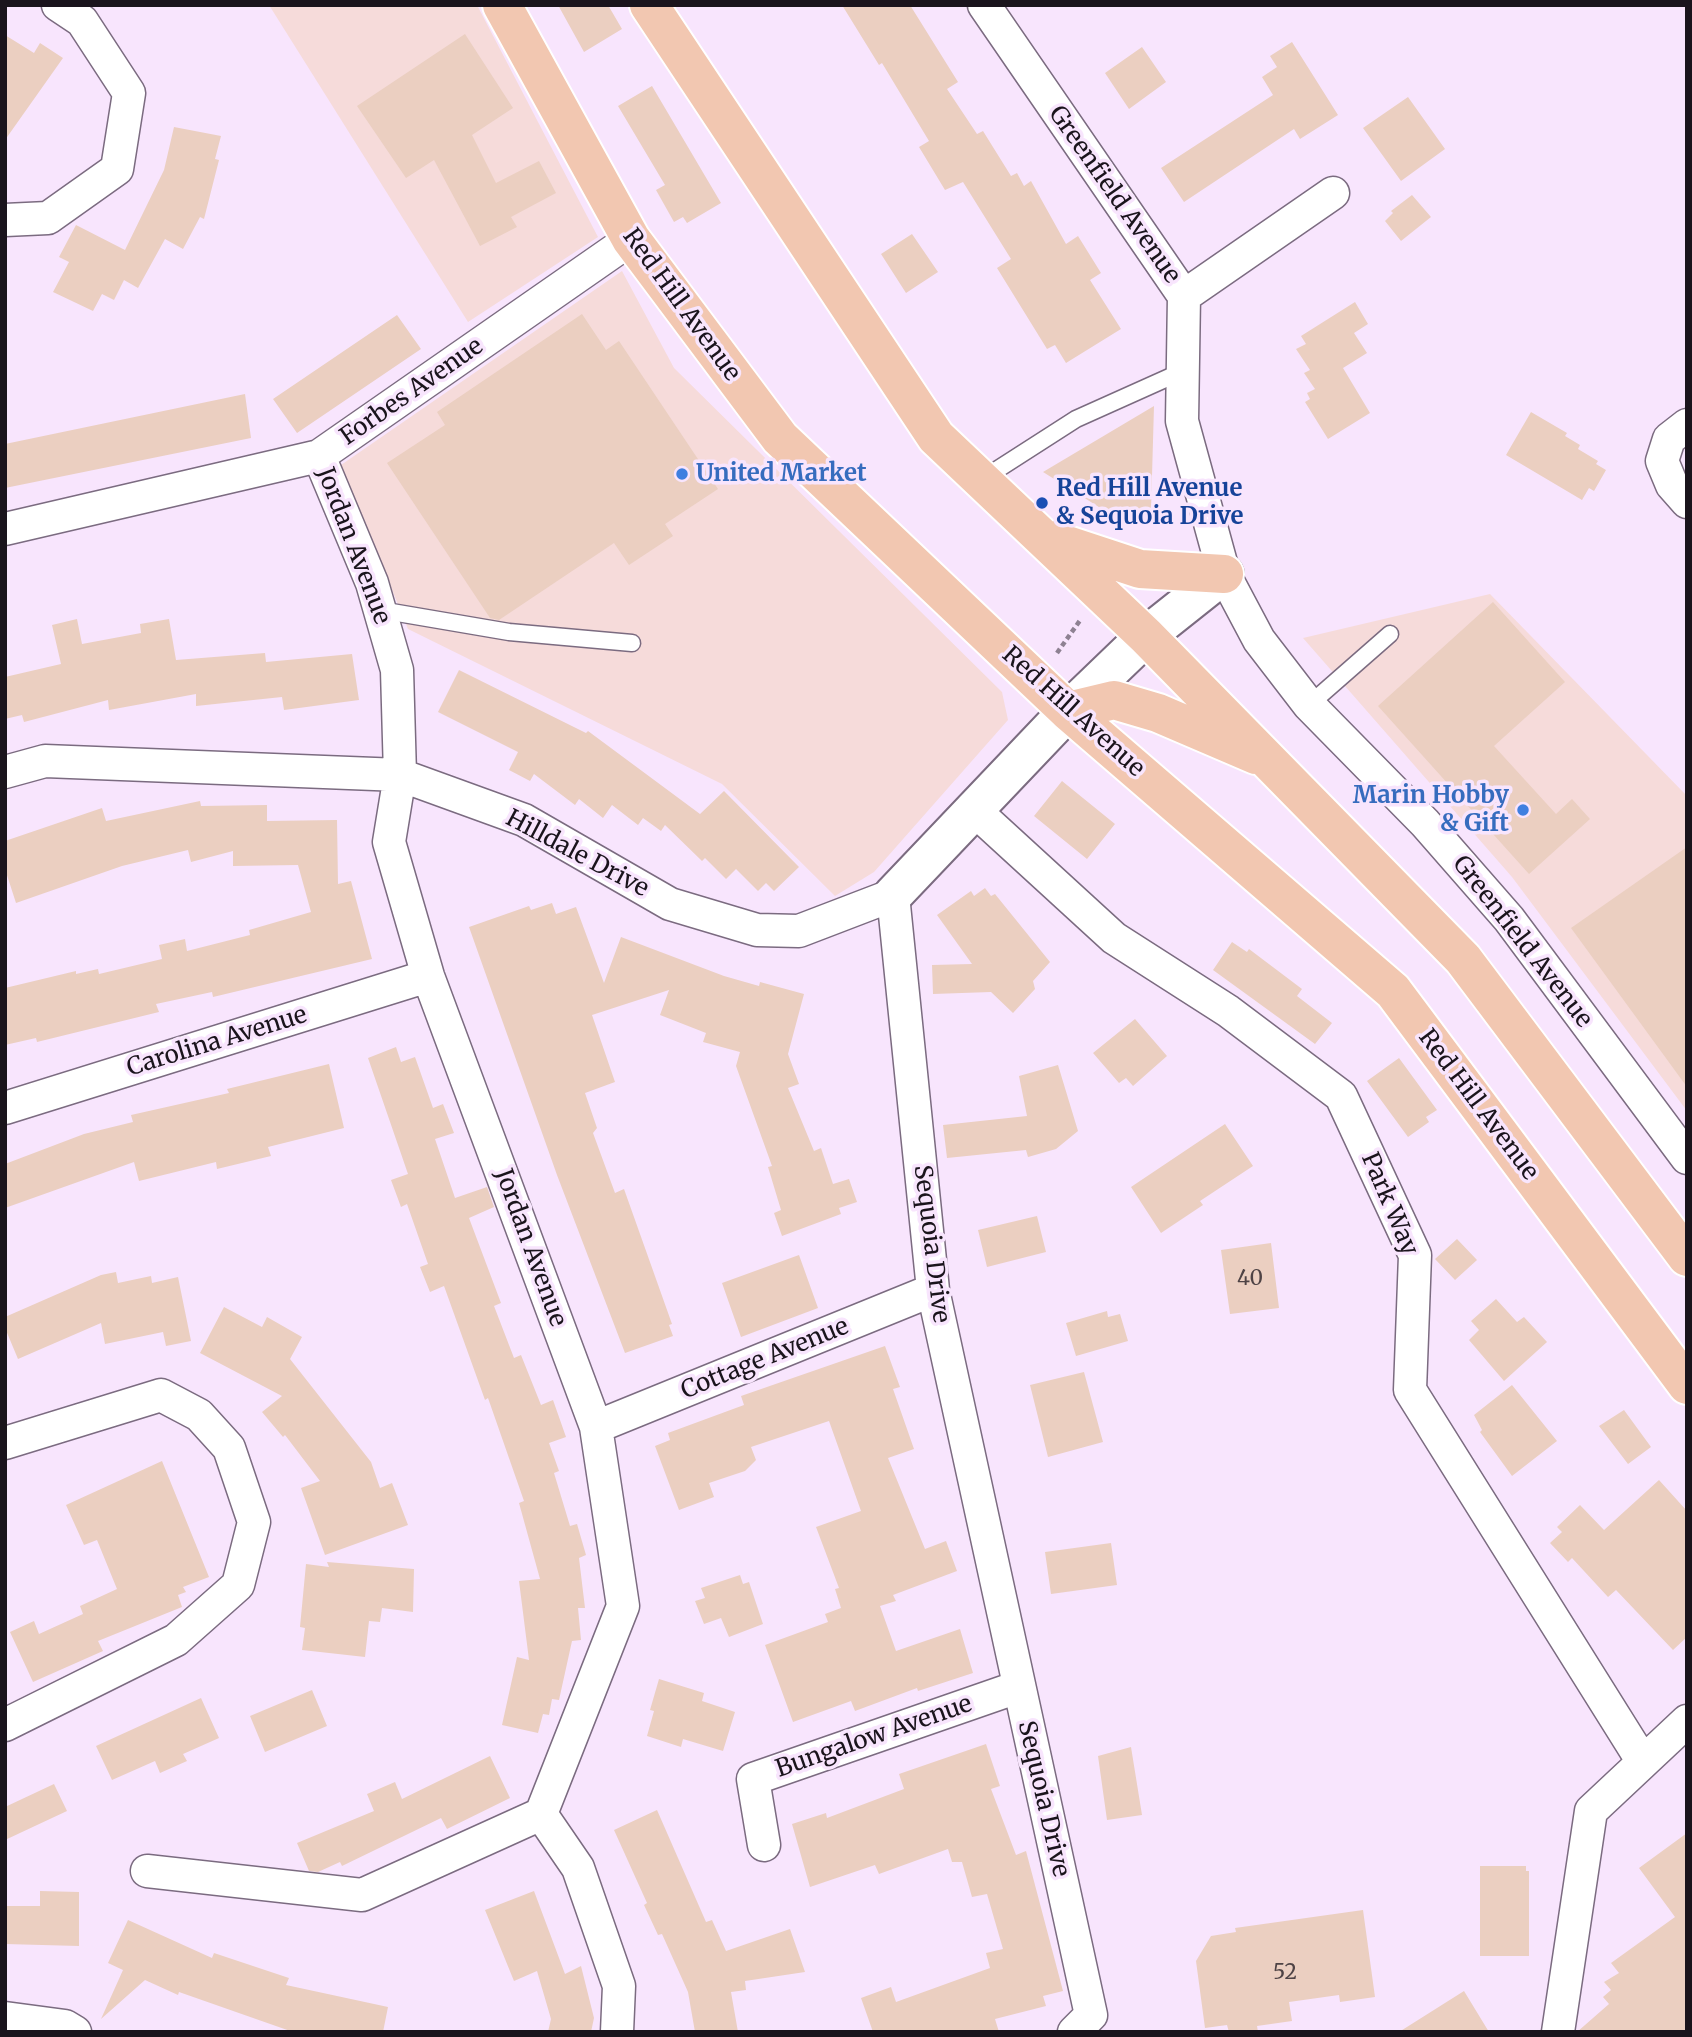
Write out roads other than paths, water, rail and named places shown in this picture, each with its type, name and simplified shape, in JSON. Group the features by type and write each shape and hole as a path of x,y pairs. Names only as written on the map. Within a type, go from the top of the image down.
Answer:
{"main road":[{"name":"Red Hill Avenue","path":"502,5 631,239 780,438 1068,711 1393,990 1687,1385"},
{"path":"649,5 936,437 1146,636 1463,959 1687,1257"},
{"path":"1041,536 1140,569 1224,574"},
{"path":"1068,711 1114,700 1158,713 1271,761"}],"street":[{"path":"5,220 48,218 117,169 129,93 82,22 58,5"},
{"name":"Greenfield Avenue","path":"984,5 1184,296 1182,421 1224,574 1259,640 1309,705 1425,823 1509,919 1687,1158"},
{"path":"1184,296 1334,193"},
{"name":"Forbes Avenue","path":"5,528 319,456 631,239"},
{"path":"1687,425 1669,439 1662,461 1672,485 1687,502"},
{"name":"Jordan Avenue","path":"319,456 376,596 397,670 400,775 389,842 428,976 596,1427 623,1606 541,1814"},
{"path":"893,895 972,808 1068,711 1146,636 1224,574"},
{"name":"Hilldale Drive","path":"5,772 45,761 400,775 524,820 670,904 757,930 799,931 893,895"},
{"name":"Park Way","path":"972,808 1114,938 1228,1011 1342,1096 1415,1255 1410,1390 1643,1762"},
{"name":"Sequoia Drive","path":"893,895 933,1290 1087,2026"},
{"name":"Carolina Avenue","path":"5,1108 428,976"},
{"name":"Cottage Avenue","path":"596,1427 933,1290"},
{"path":"5,1443 161,1395 199,1415 229,1448 254,1522 238,1585 176,1640 5,1725"},
{"name":"Bungalow Avenue","path":"764,1845 753,1779 1018,1687"},
{"path":"1558,2032 1591,1811 1687,1721"},
{"path":"147,1871 362,1895 541,1814 578,1868 619,1986 617,2032"},
{"path":"5,2018 65,2026 75,2032"}],"lane":[{"path":"981,480 1076,419 1183,371"},
{"path":"376,596 509,632 632,643"},
{"path":"1309,705 1390,634"}],"place":[{"name":"United Market","path":"682,474"},
{"name":"Red Hill Avenue & Sequoia Drive","path":"1042,503"},
{"name":"Marin Hobby & Gift","path":"1523,810"}]}
